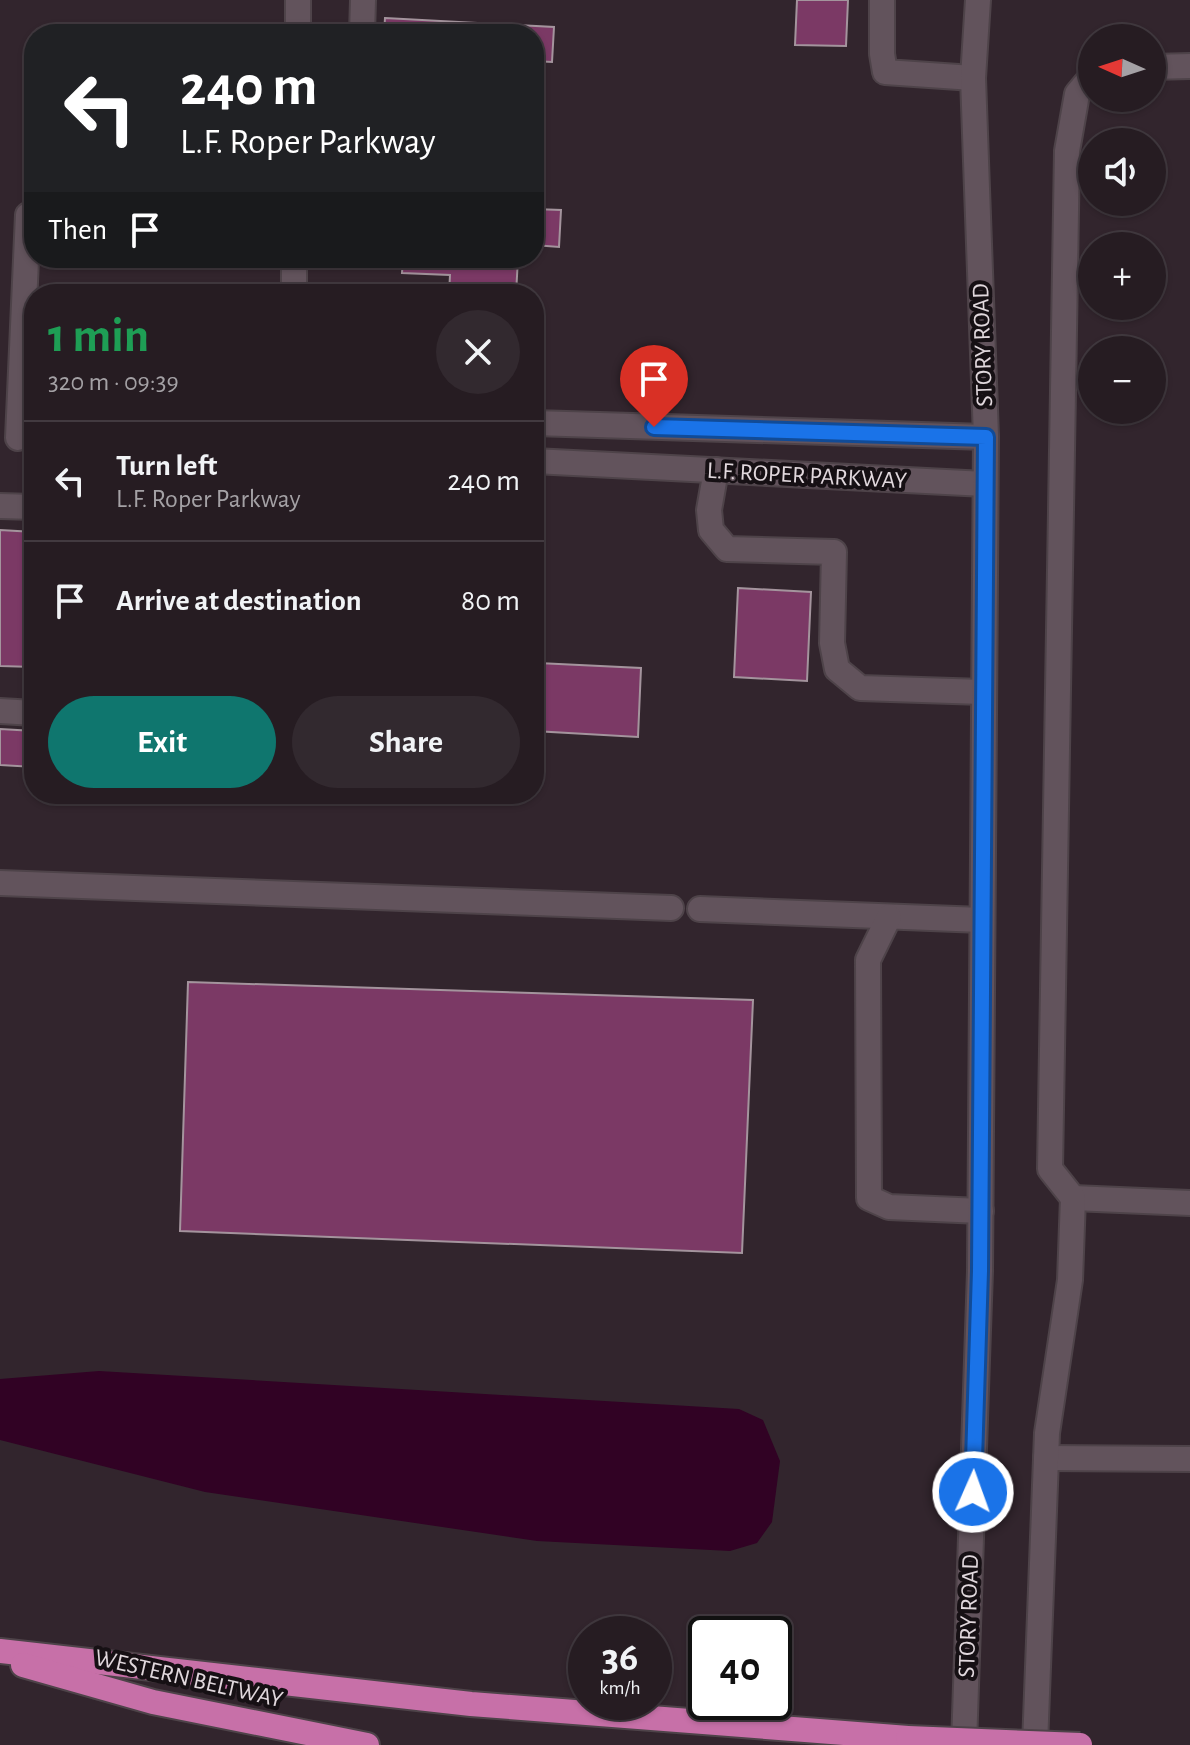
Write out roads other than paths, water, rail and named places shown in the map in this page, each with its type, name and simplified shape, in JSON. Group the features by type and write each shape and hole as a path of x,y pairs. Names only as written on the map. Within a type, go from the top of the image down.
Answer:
{"highway":[{"path":"0,1651 471,1704 908,1738 1080,1745"},
{"name":"WESTERN BELTWAY","path":"0,1659 153,1702 367,1745"}],"street":[{"path":"298,0 298,24"},
{"path":"362,24 363,0"},
{"path":"882,0 885,72 973,78"},
{"name":"STORY ROAD","path":"964,1745 981,1211 986,437 973,78 978,0"},
{"path":"1166,67 1190,66"},
{"path":"1035,1745 1047,1433 1070,1280 1073,1198 1050,1169 1065,221 1067,151 1078,93"},
{"path":"17,438 24,296"},
{"name":"L.F. ROPER PARKWAY","path":"544,423 986,437"},
{"name":"L.F. ROPER PARKWAY","path":"544,461 985,484"},
{"path":"716,470 709,510 711,530 727,549 834,552 832,643 837,669 860,688 983,692"},
{"path":"0,506 24,507"},
{"path":"0,711 24,712"},
{"path":"0,883 671,908"},
{"path":"700,909 982,920"},
{"path":"889,917 868,960 869,1198 889,1207 981,1211"},
{"path":"1073,1198 1190,1203"},
{"path":"1046,1458 1190,1459"}]}
